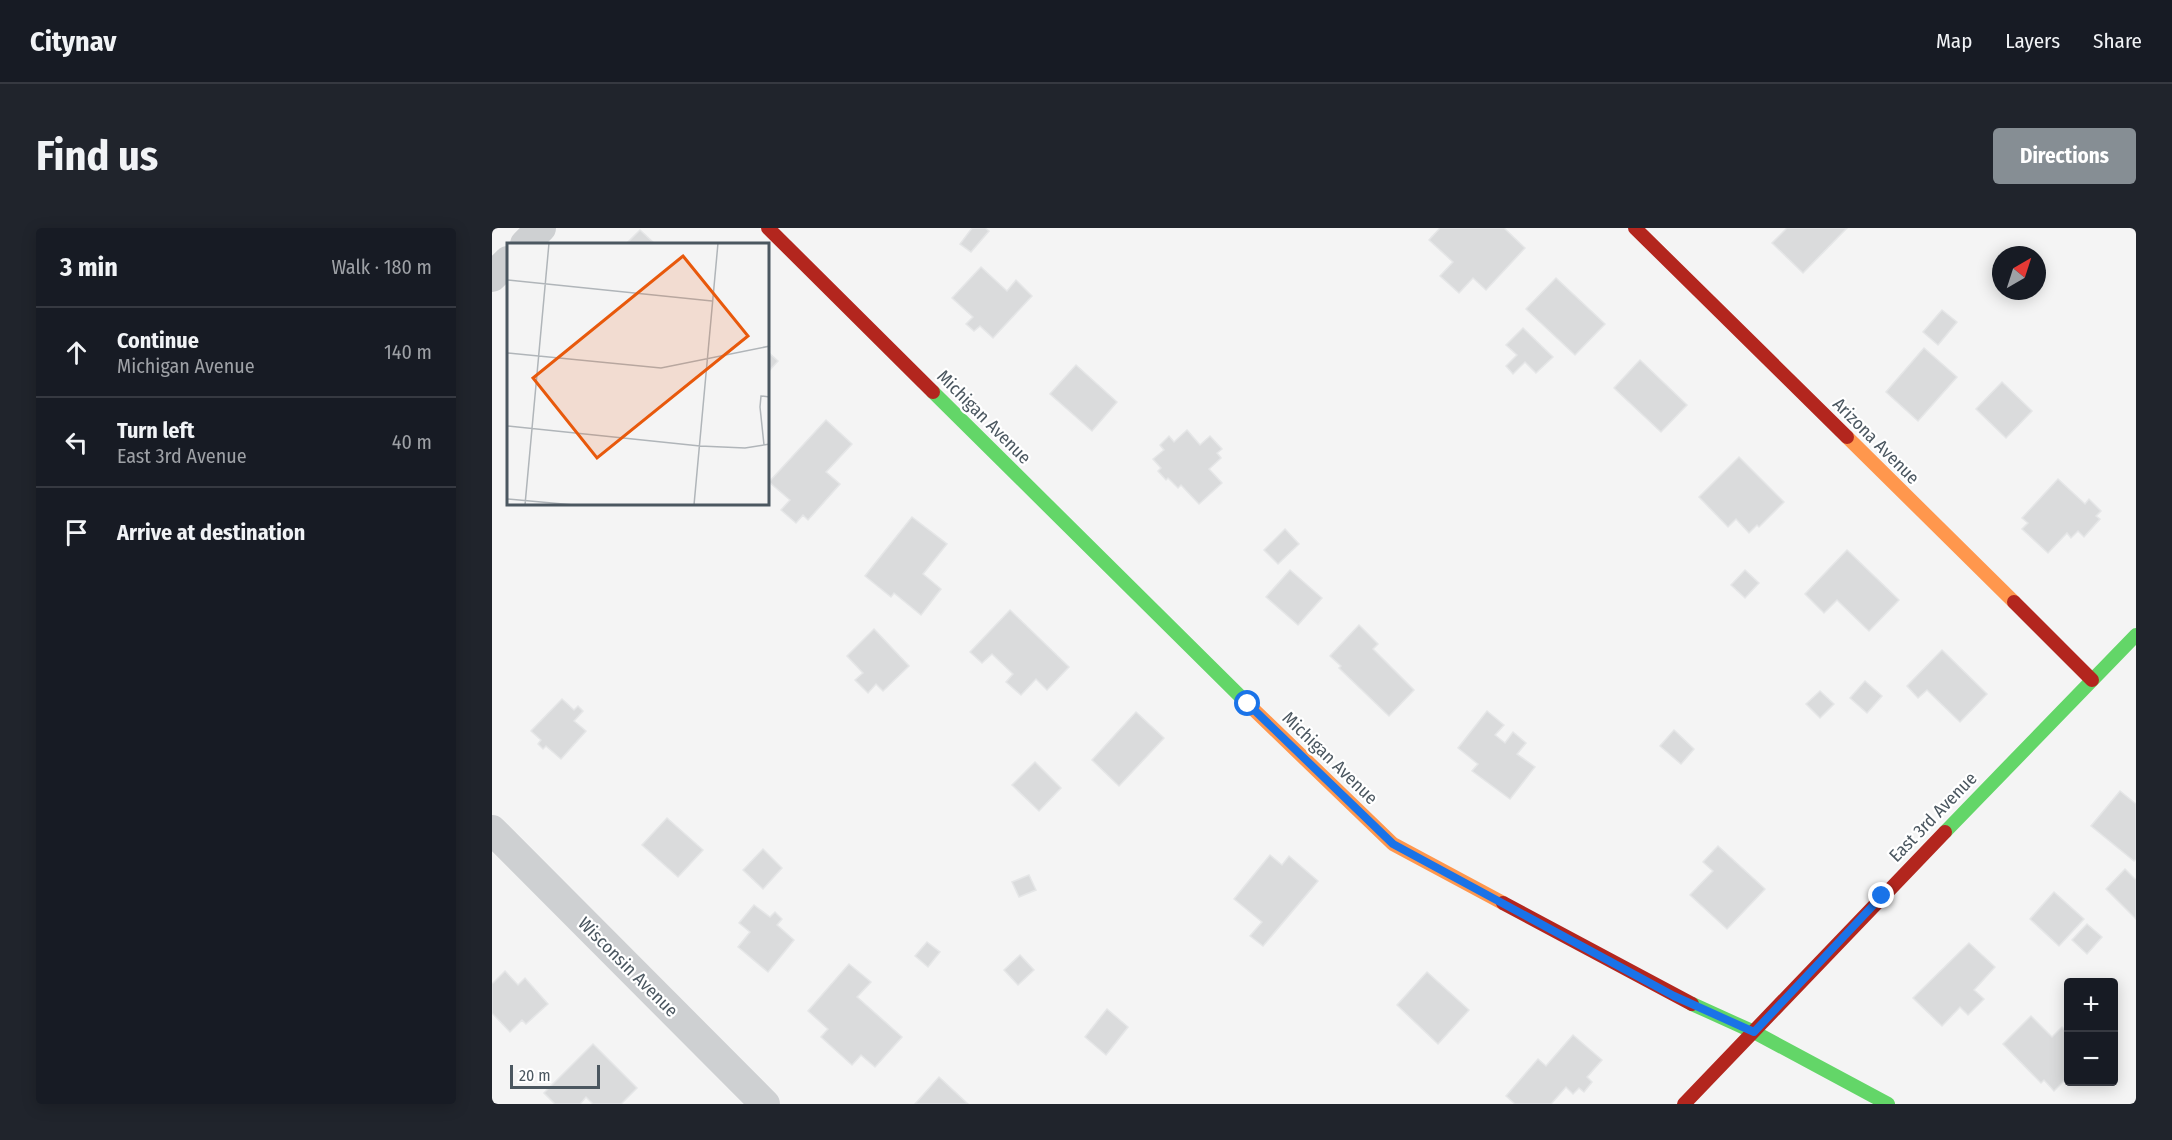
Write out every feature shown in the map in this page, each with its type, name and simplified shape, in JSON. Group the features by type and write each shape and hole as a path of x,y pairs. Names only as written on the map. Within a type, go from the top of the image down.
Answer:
{"street":[{"path":"526,243 541,228"},
{"name":"Michigan Avenue","path":"768,228 1393,844 1674,996 1754,1032 1888,1104"},
{"name":"Arizona Avenue","path":"1635,228 2092,680"},
{"path":"492,277 507,262"},
{"name":"East 3rd Avenue","path":"1684,1104 2136,635"},
{"name":"Wisconsin Avenue","path":"492,830 765,1104"}],"building":[{"path":"972,228 985,228 989,231 971,252 960,244"},
{"path":"1440,228 1504,228 1525,248 1486,290 1473,278 1459,293 1440,276 1453,262 1429,240"},
{"path":"1787,228 1847,228 1803,273 1772,243"},
{"path":"640,230 654,243 627,243"},
{"path":"981,267 1007,291 1016,280 1032,296 993,338 980,326 974,331 966,324 973,317 952,298"},
{"path":"1556,278 1605,324 1575,355 1526,309"},
{"path":"1942,310 1957,322 1938,345 1923,332"},
{"path":"1523,328 1553,357 1536,373 1525,362 1513,374 1506,366 1517,355 1506,345"},
{"path":"1924,348 1957,377 1918,421 1886,392"},
{"path":"770,354 778,361 770,370"},
{"path":"1640,360 1687,405 1661,432 1614,388"},
{"path":"1076,365 1117,402 1092,431 1050,394"},
{"path":"2002,382 2032,411 2006,438 1976,409"},
{"path":"826,420 852,444 826,472 840,484 808,520 803,515 796,523 781,510 790,500 770,481"},
{"path":"1187,430 1200,445 1210,436 1222,449 1217,453 1221,458 1209,469 1222,483 1199,504 1181,485 1178,488 1168,478 1166,480 1158,471 1161,468 1153,459 1164,450 1160,445 1169,436 1174,442"},
{"path":"1739,457 1784,502 1759,527 1757,525 1749,533 1736,519 1728,527 1699,497"},
{"path":"2058,479 2085,504 2089,499 2101,511 2096,516 2100,519 2084,537 2078,531 2071,538 2067,533 2048,553 2022,529 2028,523 2022,518"},
{"path":"912,517 947,544 923,574 941,589 921,615 894,593 891,597 865,576"},
{"path":"1285,529 1299,544 1278,564 1264,550"},
{"path":"1847,550 1899,600 1869,631 1837,600 1824,613 1805,594"},
{"path":"1290,570 1322,598 1298,625 1266,597"},
{"path":"1745,570 1759,583 1745,598 1731,585"},
{"path":"1010,610 1069,667 1047,690 1036,679 1021,695 1006,682 1013,674 992,654 982,663 970,652"},
{"path":"1359,625 1378,644 1373,649 1414,690 1389,716 1339,668 1341,666 1330,656"},
{"path":"874,629 909,666 883,691 876,684 868,693 855,680 863,673 847,656"},
{"path":"1942,650 1987,694 1960,722 1927,690 1918,698 1907,686"},
{"path":"1865,681 1882,696 1867,713 1850,698"},
{"path":"1820,691 1834,704 1820,718 1806,704"},
{"path":"562,699 574,710 578,706 583,711 574,721 586,731 561,759 546,746 543,749 538,744 541,740 531,731"},
{"path":"1487,711 1504,725 1495,735 1505,743 1513,732 1526,743 1517,754 1535,767 1510,799 1472,771 1478,764 1458,748"},
{"path":"1136,712 1164,738 1119,786 1092,760"},
{"path":"1674,730 1694,749 1681,764 1660,746"},
{"path":"1035,762 1061,788 1039,811 1012,785"},
{"path":"2120,791 2136,804 2136,859 2134,861 2091,826"},
{"path":"667,818 703,850 678,877 642,845"},
{"path":"1718,846 1765,889 1727,929 1690,895 1713,871 1703,862"},
{"path":"763,849 782,868 763,889 743,870"},
{"path":"1270,855 1282,865 1289,856 1318,881 1263,946 1250,936 1262,922 1234,899"},
{"path":"2125,869 2136,880 2136,919 2106,889"},
{"path":"1029,875 1036,890 1019,897 1012,882"},
{"path":"2054,892 2084,919 2059,946 2030,919"},
{"path":"754,905 770,917 775,912 782,919 777,925 794,940 768,972 738,947 750,932 739,923"},
{"path":"2087,924 2102,937 2087,954 2072,940"},
{"path":"927,942 940,952 928,967 915,956"},
{"path":"1969,943 1995,967 1974,990 1984,999 1968,1015 1960,1007 1942,1026 1913,998"},
{"path":"1020,955 1034,970 1018,985 1004,970"},
{"path":"849,964 871,982 857,997 902,1037 875,1067 861,1055 852,1065 821,1037 828,1029 808,1011"},
{"path":"505,971 518,985 525,978 548,1004 526,1024 522,1020 510,1032 492,1013 492,984"},
{"path":"1427,972 1469,1010 1438,1044 1397,1005"},
{"path":"1107,1009 1128,1027 1106,1055 1085,1037"},
{"path":"2031,1016 2052,1037 2062,1027 2064,1029 2064,1081 2054,1091 2044,1080 2041,1083 2003,1044"},
{"path":"1573,1035 1602,1060 1587,1077 1592,1082 1584,1092 1579,1088 1573,1094 1566,1087 1551,1104 1515,1104 1506,1096 1538,1059 1546,1066"},
{"path":"593,1044 637,1088 621,1104 593,1104 586,1097 580,1104 555,1104 544,1093"},
{"path":"939,1077 968,1104 915,1104"}],"traffic: fast":[{"path":"933,392 1251,707"},
{"path":"1945,832 2136,635"},
{"path":"1692,1004 1754,1032 1888,1104"}],"traffic: slow":[{"path":"1847,437 2014,602"},
{"path":"1251,707 1393,844 1503,903"}],"traffic: jam":[{"path":"768,228 933,392"},
{"path":"1635,228 1847,437"},
{"path":"2014,602 2092,680"},
{"path":"1684,1104 1945,832"},
{"path":"1503,903 1692,1004"}],"route":[{"path":"1248,704 1393,844 1674,996 1754,1032 1882,896"}]}
